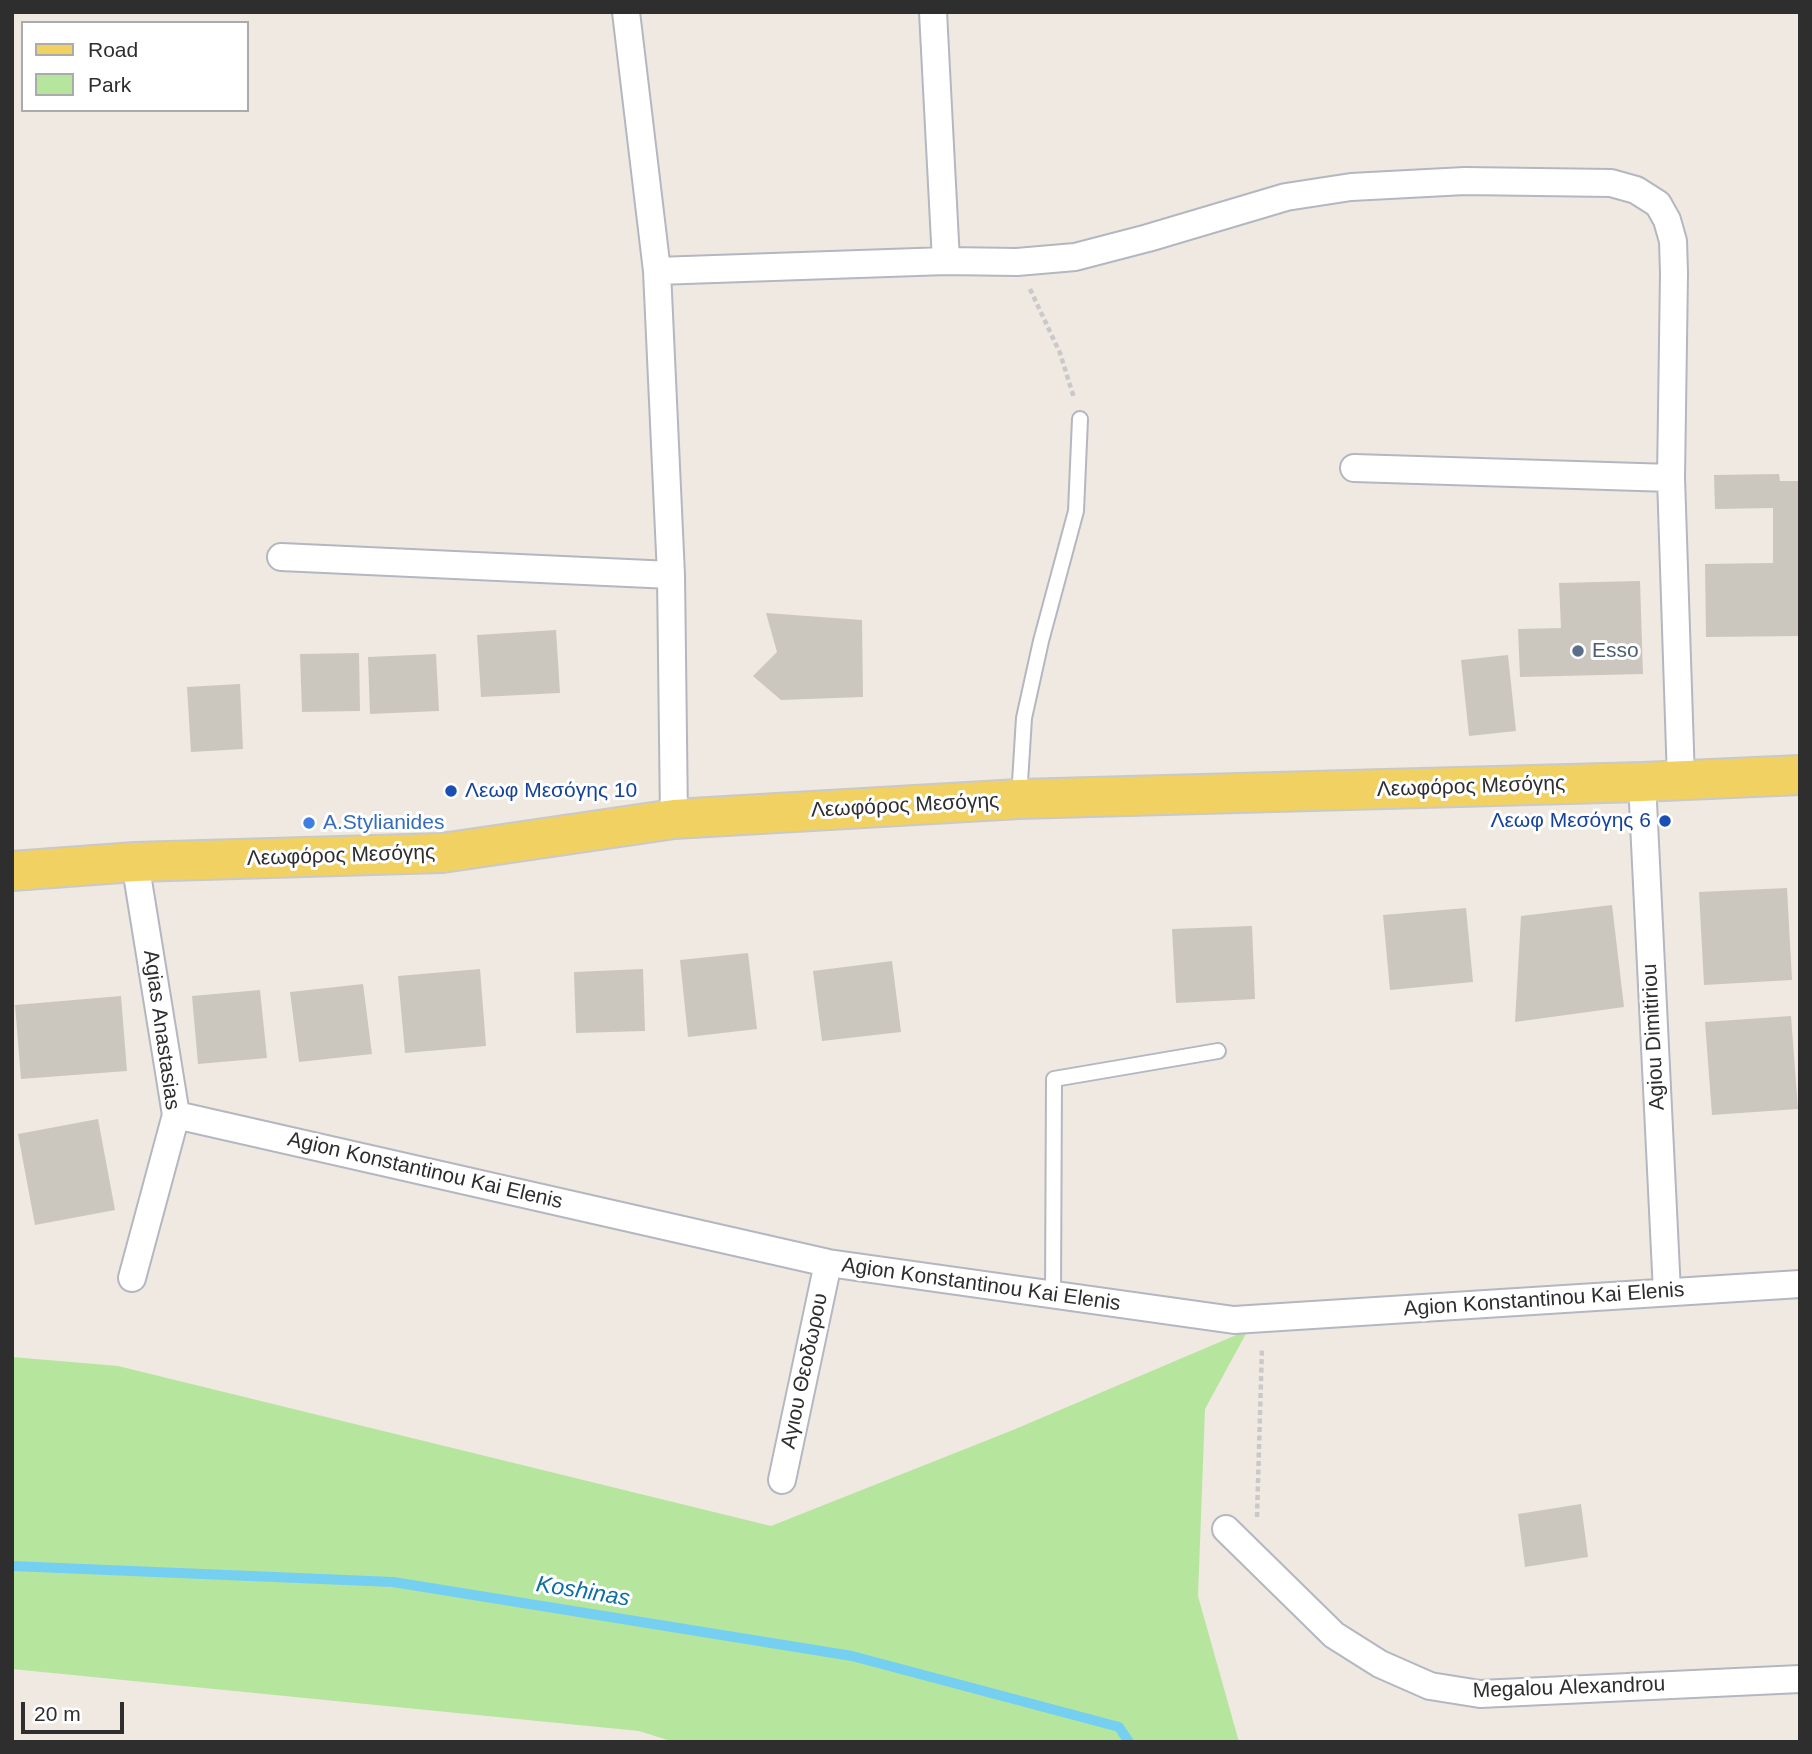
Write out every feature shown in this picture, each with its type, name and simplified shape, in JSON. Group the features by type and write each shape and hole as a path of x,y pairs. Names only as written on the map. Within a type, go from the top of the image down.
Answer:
{"main road":[{"name":"Λεωφόρος Μεσόγης","path":"12,871 135,862 442,853 674,819 1019,799 1642,782 1800,775"}],"street":[{"path":"626,12 657,271 671,575 674,819"},
{"path":"933,12 946,261"},
{"path":"657,271 1075,257 1286,197 1351,187 1465,181 1611,183 1636,190 1658,204 1667,220 1673,241 1671,478 1681,780"},
{"path":"1354,468 1671,478"},
{"path":"281,557 671,575"},
{"name":"Agiou Dimitiriou","path":"1642,782 1667,1293"},
{"name":"Agias Anastasias","path":"132,1278 176,1115 135,862"},
{"name":"Agion Konstantinou Kai Elenis","path":"176,1115 828,1263 1234,1320 1800,1284"},
{"name":"Αγιου Θεοδωρου","path":"782,1480 828,1263"},
{"name":"Megalou Alexandrou","path":"1226,1529 1334,1635 1380,1664 1430,1686 1480,1694 1800,1679"}],"lane":[{"path":"1019,799 1024,718 1041,640 1076,511 1080,419"},
{"path":"1053,1295 1054,1079 1218,1051"}],"path":[{"path":"1017,261 1060,353 1080,419"},
{"path":"1255,1558 1263,1319"}],"green space":[{"path":"1248,1330 1205,1409 1198,1596 1239,1742 674,1742 639,1731 12,1669 12,1357 118,1366 771,1526 1013,1430"}],"building":[{"path":"1779,474 1780,481 1800,481 1800,636 1706,637 1705,564 1773,563 1773,508 1715,509 1714,475"},
{"path":"1640,581 1643,674 1520,677 1518,629 1561,628 1559,583"},
{"path":"766,613 862,620 863,697 781,700 753,676 777,652"},
{"path":"556,630 560,693 481,697 477,635"},
{"path":"359,653 360,711 302,712 300,654"},
{"path":"436,654 439,711 370,714 368,657"},
{"path":"1508,655 1516,731 1469,736 1461,660"},
{"path":"240,684 243,749 191,752 187,687"},
{"path":"1787,888 1792,980 1704,985 1699,892"},
{"path":"1612,905 1624,1007 1515,1022 1521,916"},
{"path":"1466,908 1473,982 1390,990 1383,915"},
{"path":"1252,926 1255,999 1176,1003 1172,929"},
{"path":"748,953 757,1029 688,1037 680,960"},
{"path":"892,961 901,1032 822,1041 813,971"},
{"path":"480,969 486,1046 405,1053 398,976"},
{"path":"643,969 645,1031 576,1033 574,972"},
{"path":"363,984 372,1054 299,1062 290,992"},
{"path":"260,990 267,1058 198,1064 192,996"},
{"path":"121,996 127,1071 21,1079 15,1005"},
{"path":"1791,1016 1798,1109 1712,1115 1705,1022"},
{"path":"98,1119 115,1210 35,1225 18,1134"},
{"path":"1581,1504 1588,1557 1525,1567 1518,1514"}],"waterway":[{"name":"Koshinas","path":"12,1566 393,1582 852,1656 1119,1727 1129,1742"}],"place":[{"name":"Esso","path":"1578,651"},
{"name":"Λεωφ Μεσόγης 10","path":"451,791"},
{"name":"Λεωφ Μεσόγης 6","path":"1665,821"},
{"name":"A.Stylianides","path":"309,823"}]}
